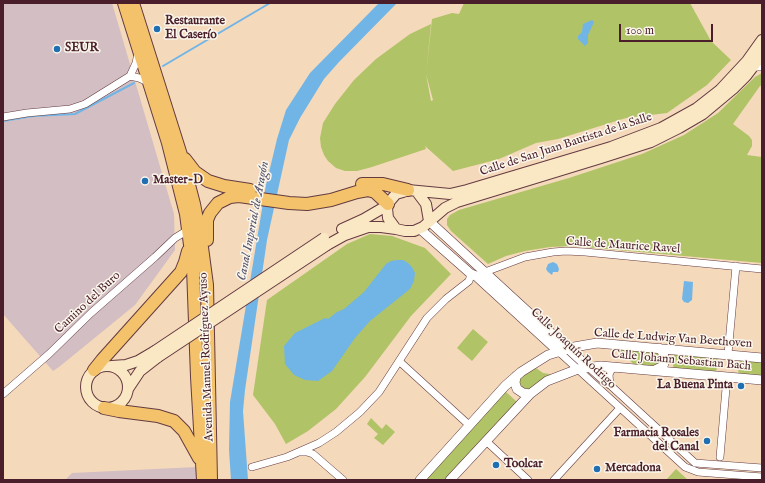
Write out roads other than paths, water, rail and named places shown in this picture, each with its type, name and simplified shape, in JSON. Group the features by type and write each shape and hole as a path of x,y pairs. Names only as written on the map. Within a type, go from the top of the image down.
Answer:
{"highway":[{"name":"Avenida Manuel Rodríguez Ayuso","path":"124,3 178,181 189,235 193,268 203,480"},
{"name":"Avenida Manuel Rodríguez Ayuso","path":"133,3 179,148 194,204 201,240 206,285 211,480"},
{"path":"179,148 190,166 201,177 215,184 248,193 289,203 331,200 365,190 375,192 385,204"},
{"path":"307,201 354,186 368,184 383,184 412,191"},
{"path":"206,285 207,220 214,207 223,200 248,193"},
{"path":"94,370 181,272 185,262 189,235"},
{"path":"104,408 158,416 174,421 184,431 202,462"}],"main road":[{"name":"Calle de San Juan Bautista de la Salle","path":"412,191 450,194 467,190 581,156 647,134 697,108 720,90 747,62 762,40"},
{"name":"Calle de San Juan Bautista de la Salle","path":"429,221 444,208 457,202 651,142 703,114 758,67 762,55"},
{"path":"156,354 140,371 128,389 126,395 118,404 109,408 104,408 93,403 87,392 87,380 94,370 106,366 126,365 156,354 326,242 364,219 396,194 412,191 426,204 429,221 420,229 408,232 381,227 368,228 326,242"},
{"path":"385,204 388,218 396,229"},
{"path":"112,366 122,372 128,383 128,389"}],"street":[{"path":"3,117 77,108 86,104 130,76 136,63 138,49"},
{"path":"130,76 144,79 149,82"},
{"name":"Calle Joaquín Rodrigo","path":"429,221 485,272 563,350 578,369 685,467 694,471 762,477"},
{"name":"Calle Joaquín Rodrigo","path":"420,229 471,274 476,276 563,350 588,367 610,385 692,460 698,464 762,468"},
{"name":"Camino del Buro","path":"3,394 49,354 91,313 175,238 189,235"},
{"name":"Calle de Maurice Ravel","path":"485,272 525,258 553,252 566,251 762,269"},
{"path":"728,354 736,266"},
{"path":"252,467 300,452 319,443 348,423 371,402 427,318 446,299 469,281 471,274"},
{"name":"Calle de Ludwig Van Beethoven","path":"420,480 496,395 516,376 548,355 563,350 596,343 762,358"},
{"path":"655,370 663,366 665,360 660,348"},
{"path":"399,361 469,426"},
{"name":"Calle Johann Sebastian Bach","path":"450,480 530,394 547,381 578,369 599,366 616,367 762,380"},
{"name":"Calle Joaquín Rodrigo","path":"610,385 608,376 611,370 616,367"},
{"path":"516,376 514,383 517,389 523,393 530,394"},
{"path":"720,457 727,377"},
{"path":"554,480 620,408"},
{"path":"486,441 528,480"},
{"path":"315,453 319,443"},
{"path":"300,452 315,453 343,480"},
{"path":"709,480 716,473"}],"water":[{"name":"Canal Imperial de Aragón","path":"379,3 397,3 324,79 300,118 289,140 267,240 245,390 243,411 248,480 231,480 229,450 230,402 266,185 277,139 286,110 310,73"},
{"path":"592,20 594,22 588,35 588,43 585,46 578,39 578,36 582,32 583,24"},
{"path":"397,260 403,260 408,263 415,273 414,281 410,289 370,321 355,338 332,371 318,381 305,380 294,375 285,364 284,346 295,333 325,318 328,319 344,309 364,292 386,264"},
{"path":"553,262 557,264 559,269 558,272 553,272 552,275 546,269 548,264"},
{"path":"684,281 693,282 692,300 688,303 684,302 682,299"}],"waterway":[{"path":"163,66 270,3"},
{"path":"3,121 33,116 75,114 134,83"}],"place":[{"name":"Restaurante El Caserío","path":"157,29"},
{"name":"SEUR","path":"57,49"},
{"name":"Master-D","path":"145,181"},
{"name":"La Buena Pinta","path":"741,386"},
{"name":"Farmacia Rosales del Canal","path":"707,441"},
{"name":"Toolcar","path":"496,465"},
{"name":"Mercadona","path":"597,469"}]}
